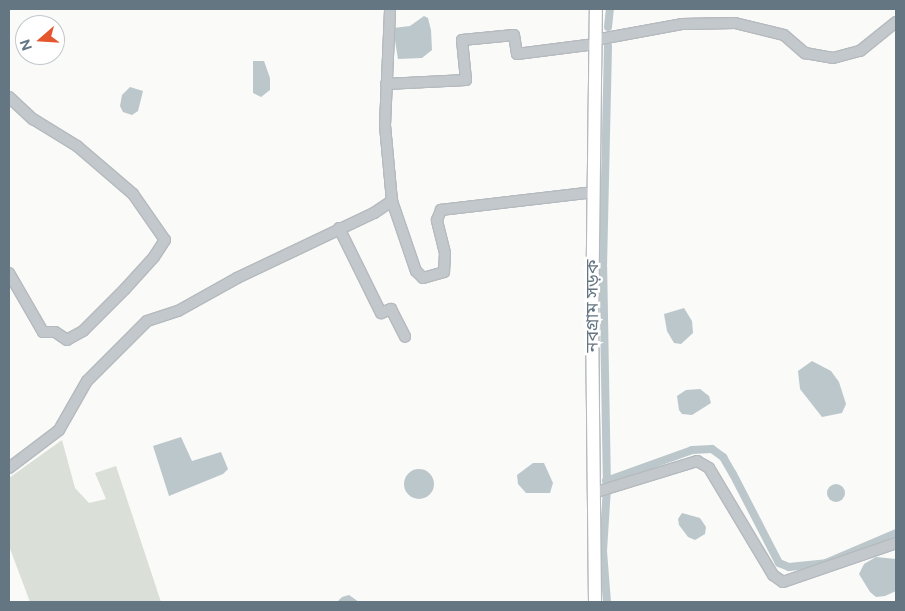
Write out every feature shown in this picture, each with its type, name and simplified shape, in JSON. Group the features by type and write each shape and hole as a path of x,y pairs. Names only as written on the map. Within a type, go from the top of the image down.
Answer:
{"main road":[{"name":"নবগ্রাম সড়ক","path":"595,602 594,192 596,9"}],"street":[{"path":"390,9 385,125 392,201 416,271 423,278 444,272 445,253 437,220 441,210 594,192"},
{"path":"386,84 466,80 462,40 514,35 517,54 595,42 682,24 735,23 784,35 805,53 833,58 860,50 896,22"},
{"path":"9,97 32,119 77,146 134,194 165,240 154,257 118,296 83,331 66,340 61,334 43,332 9,273"},
{"path":"9,468 59,430 87,381 147,321 178,311 237,278 392,201"},
{"path":"339,228 382,313 391,309 404,337"},
{"path":"595,492 698,462 709,468 773,575 783,582 896,543"}],"shaded area":[{"path":"424,16 428,18 431,30 432,50 422,58 398,59 393,28 410,26"},
{"path":"253,61 264,61 270,78 270,90 261,97 253,93"},
{"path":"130,87 143,91 138,111 132,115 123,112 120,106 122,95"},
{"path":"684,308 692,321 693,333 681,344 674,343 667,331 664,314"},
{"path":"812,361 831,371 839,382 846,404 842,413 822,417 800,389 798,371"},
{"path":"700,389 709,396 711,403 692,415 682,414 679,410 677,396 686,390"},
{"path":"181,437 192,461 221,452 228,469 223,474 169,496 153,446"},
{"path":"62,440 75,488 89,503 106,499 95,473 116,466 161,602 30,602 9,546 9,478"},
{"path":"533,463 544,463 553,483 550,493 526,493 518,484 517,475"},
{"path":"419,469 430,473 434,484 430,495 419,499 408,495 404,484 408,473"},
{"path":"836,484 842,487 845,493 842,499 836,502 830,499 827,493 830,487"},
{"path":"682,513 700,518 706,527 705,534 695,540 688,537 679,525 678,519"},
{"path":"876,557 896,559 896,591 885,596 876,597 870,592 859,574 864,564"},
{"path":"349,595 359,602 337,602 342,597"}],"waterway":[{"path":"608,27 610,9"},
{"path":"607,602 603,551 607,488 603,267 608,46"},
{"path":"606,481 692,450 712,449 723,457 733,474 779,563 789,567 826,563 896,533"}]}
